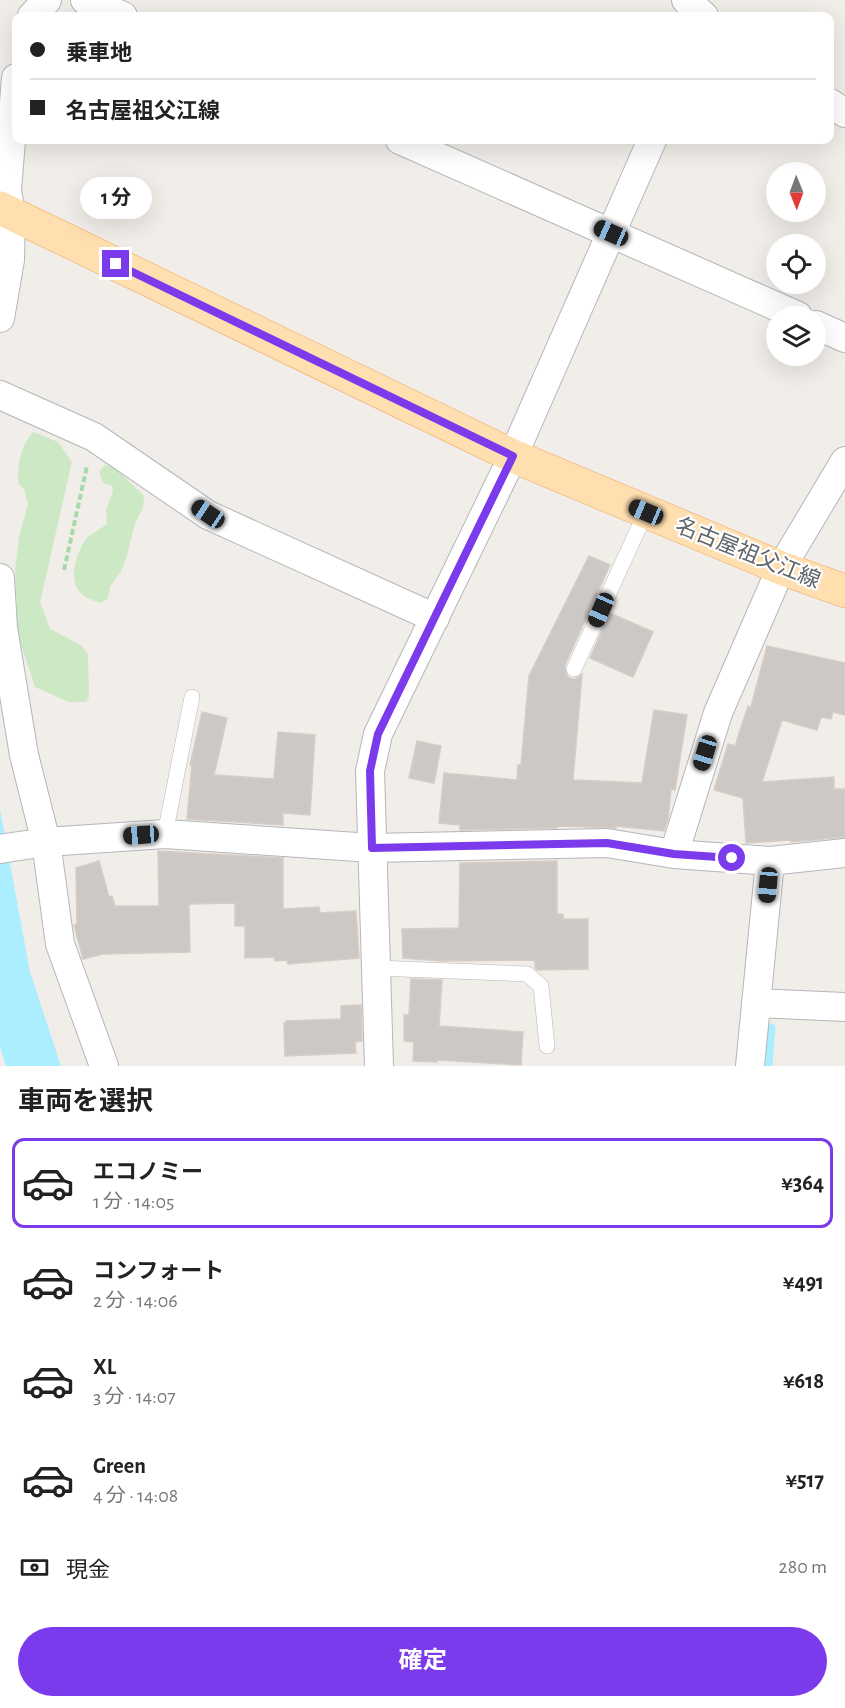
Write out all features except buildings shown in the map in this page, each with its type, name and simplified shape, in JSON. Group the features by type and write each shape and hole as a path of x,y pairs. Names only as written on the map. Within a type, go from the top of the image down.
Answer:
{"main road":[{"name":"名古屋祖父江線","path":"6,211 513,456 782,568 845,591"}],"street":[{"path":"36,12 47,0"},
{"path":"85,0 114,12"},
{"path":"686,0 700,12"},
{"path":"0,318 10,260 6,211 12,128"},
{"path":"409,144 775,306"},
{"path":"379,1066 370,771 378,734 513,456 650,144"},
{"path":"826,329 845,338"},
{"path":"0,395 93,437 208,514 435,618"},
{"path":"674,854 718,713 782,568 845,461"},
{"path":"0,578 3,628 24,755 60,944 104,1066"},
{"path":"0,849 40,843 165,834 372,848 607,843 674,854 770,861 845,853"},
{"path":"750,1066 770,861"},
{"path":"756,1003 845,1007"}],"lane":[{"path":"574,669 646,512"},
{"path":"165,834 192,697"},
{"path":"376,968 527,974 542,986 547,1046"}],"path":[{"path":"64,570 93,437"}],"green space":[{"path":"33,432 58,442 72,462 40,602 50,629 81,645 88,654 89,697 86,702 69,702 35,687 15,626 17,608 15,570 19,537 28,504 24,489 18,483 19,469 23,450"},
{"path":"105,465 115,468 144,496 143,508 135,523 126,559 110,587 108,598 100,603 87,598 77,588 74,569 78,555 89,536 107,524 106,510 113,491 112,486 103,483 99,471"}],"water":[{"path":"0,810 30,972 61,1066 6,1066 0,1047"}],"waterway":[{"path":"768,1066 771,1028"}],"route":[{"path":"116,264 513,456 378,734 370,771 372,848 607,843 674,854 732,858"}]}
